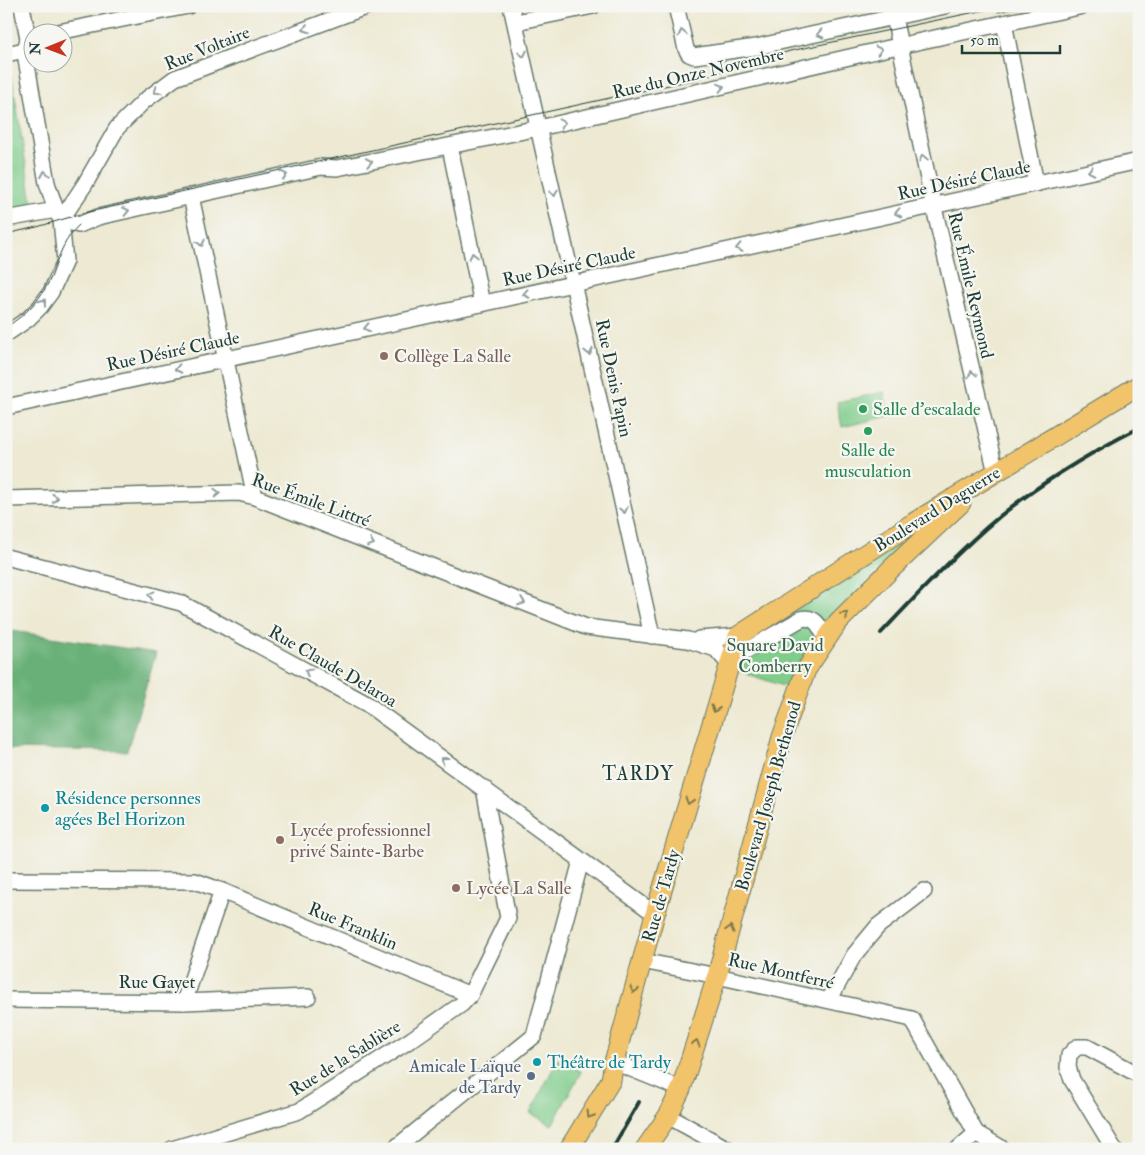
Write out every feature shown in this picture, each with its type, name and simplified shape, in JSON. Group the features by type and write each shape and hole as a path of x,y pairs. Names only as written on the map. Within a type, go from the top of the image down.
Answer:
{"main road":[{"name":"Boulevard Daguerre","path":"738,636 912,523 1139,385"},
{"name":"Boulevard Joseph Bethenod","path":"644,1149 668,1116 681,1089 717,976 782,737 806,670 838,622 942,520 992,475"},
{"path":"912,523 942,520"},
{"name":"Rue de Tardy","path":"569,1149 612,1080 614,1062 655,914 738,636"}],"street":[{"path":"22,6 25,22"},
{"path":"72,29 188,6"},
{"name":"Rue Voltaire","path":"58,215 85,184 117,128 144,100 175,78 368,6"},
{"name":"Rue Denis Papin","path":"511,6 652,636"},
{"path":"516,22 593,6"},
{"name":"Rue du Onze Novembre","path":"676,6 686,49 689,54 694,56 756,47 945,6"},
{"name":"Rue du Onze Novembre","path":"58,215 79,225 98,217 321,167 337,168 450,147 1083,6"},
{"name":"Rue Émile Reymond","path":"894,17 992,475"},
{"path":"1004,23 1036,184"},
{"path":"6,54 22,45"},
{"path":"6,334 28,319 40,306 51,292 65,261 58,215 47,183 32,72"},
{"path":"450,147 482,304"},
{"name":"Rue Désiré Claude","path":"6,407 1139,161"},
{"path":"191,196 255,497"},
{"path":"6,219 58,215"},
{"name":"Rue Émile Littré","path":"6,499 239,493 255,497 586,627 688,640"},
{"name":"Rue Claude Delaroa","path":"6,557 181,603 367,704 655,914"},
{"path":"688,640 716,649 730,662 801,619 807,618 813,619 819,625 826,640"},
{"path":"688,640 738,636"},
{"path":"470,995 508,918 484,788"},
{"path":"394,1149 534,1036 581,860"},
{"name":"Rue Franklin","path":"6,880 195,881 470,995"},
{"path":"184,1002 222,891"},
{"path":"829,1000 854,955 878,926 924,891"},
{"name":"Rue Montferré","path":"642,961 912,1019 976,1133"},
{"name":"Rue de la Sablière","path":"172,1149 299,1111 412,1039 462,1004 470,995"},
{"name":"Rue Gayet","path":"6,1000 184,1002 308,997"},
{"path":"1114,1149 1072,1080 1068,1067 1069,1055 1077,1047 1087,1047 1139,1075"},
{"path":"614,1062 681,1089"},
{"path":"668,1116 728,1149"},
{"path":"958,1149 976,1133 1003,1149"}],"green space":[{"path":"6,72 12,78 32,202 27,208 6,212"},
{"name":"Salle d'escalade","path":"884,392 889,416 842,427 837,402"},
{"name":"Square David Comberry","path":"912,537 868,580 814,639 800,662 789,688 738,671 745,640 754,638 863,564"},
{"path":"6,630 156,653 127,751 6,749"},
{"path":"558,1059 581,1072 552,1125 530,1113"}],"tram line":[{"path":"6,234 84,213 692,80 790,51 1004,6"},
{"path":"998,12 1025,6"},
{"path":"6,327 27,311 39,298 52,275 66,242 79,225"}],"railway":[{"path":"881,633 945,566 1003,514 1059,474 1099,449 1139,428"},
{"path":"612,1149 639,1102"}],"place":[{"name":"Collège La Salle","path":"384,356"},
{"name":"Salle d'escalade","path":"863,409"},
{"name":"Salle de musculation","path":"868,431"},
{"name":"Résidence personnes agées Bel Horizon","path":"45,808"},
{"name":"Lycée professionnel privé Sainte-Barbe","path":"280,840"},
{"name":"Lycée La Salle","path":"456,888"},
{"name":"Théâtre de Tardy","path":"537,1062"},
{"name":"Amicale Laïque de Tardy","path":"531,1076"}],"district":[{"name":"TARDY","path":"638,773"}]}
